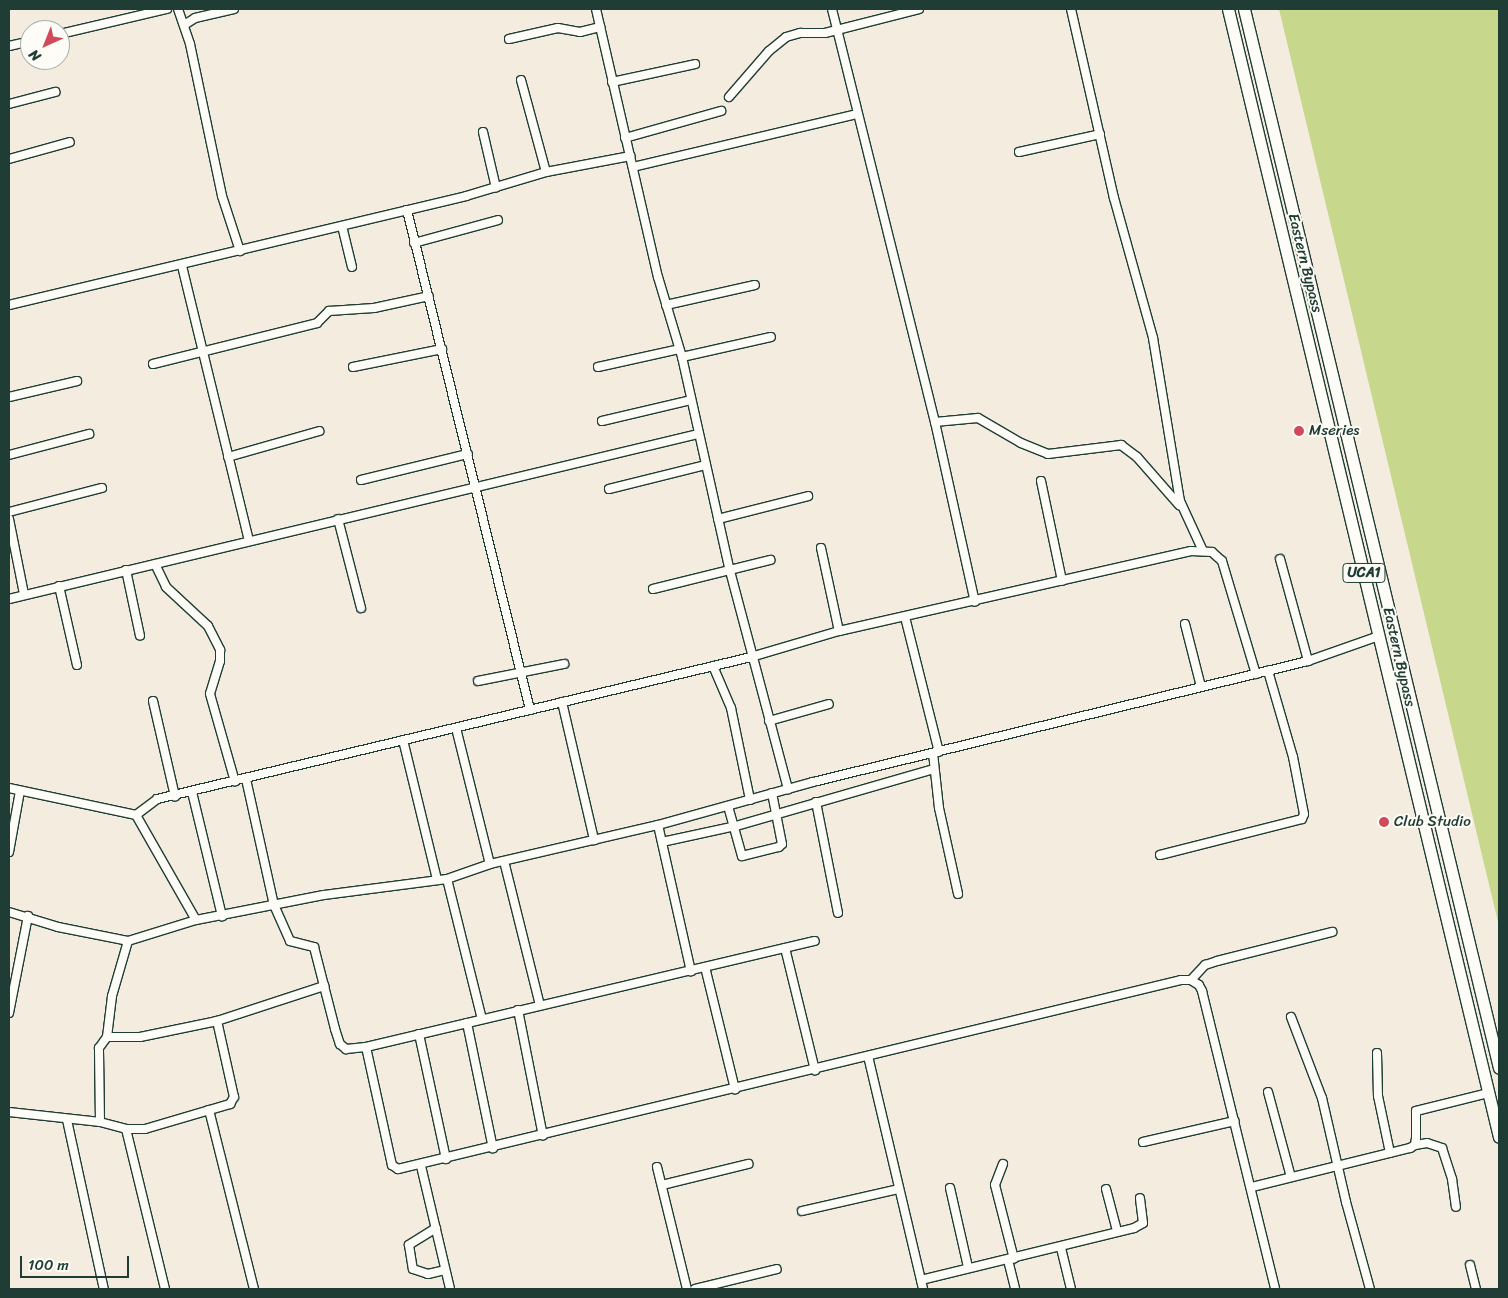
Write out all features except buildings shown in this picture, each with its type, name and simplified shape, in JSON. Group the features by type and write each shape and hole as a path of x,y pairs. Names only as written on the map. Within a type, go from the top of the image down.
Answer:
{"main road":[{"name":"Eastern Bypass","path":"1228,9 1499,1137"},
{"name":"Eastern Bypass","path":"1244,9 1499,1068"},
{"path":"1282,234 1297,231"},
{"path":"1474,1031 1490,1027"}],"street":[{"path":"70,32 167,9"},
{"path":"178,9 184,26 222,196 240,251"},
{"path":"184,26 195,18 234,9"},
{"path":"596,9 666,305 682,357 705,465 751,657 788,789"},
{"path":"832,9 856,114 935,422 975,602"},
{"path":"729,96 769,51 786,38 919,9"},
{"path":"1071,9 1133,274 1153,338 1182,508"},
{"path":"509,39 558,28 580,32 600,27"},
{"path":"612,82 695,64"},
{"path":"521,80 546,172"},
{"path":"9,104 55,92"},
{"path":"625,138 721,111"},
{"path":"633,167 856,114"},
{"path":"483,132 496,188"},
{"path":"1019,152 1100,134"},
{"path":"9,159 70,142"},
{"path":"9,305 182,266 496,188 546,172 631,156"},
{"path":"407,210 530,710"},
{"path":"414,243 498,220"},
{"path":"342,226 352,268"},
{"path":"182,266 205,350 228,457 250,541"},
{"path":"666,305 755,285"},
{"path":"153,364 317,323 329,311 374,308 429,296"},
{"path":"682,357 770,337"},
{"path":"353,367 442,349"},
{"path":"598,367 679,349"},
{"path":"9,397 77,381"},
{"path":"602,421 691,400"},
{"path":"935,422 978,418 1021,443 1048,454 1121,445 1137,457 1182,508 1203,551"},
{"path":"228,457 318,431"},
{"path":"9,454 89,434"},
{"path":"9,599 698,434"},
{"path":"361,480 468,454"},
{"path":"609,489 705,465"},
{"path":"1041,481 1062,581"},
{"path":"9,512 102,488"},
{"path":"718,519 808,496"},
{"path":"9,519 24,594"},
{"path":"338,519 361,608"},
{"path":"821,548 839,631"},
{"path":"136,816 150,803 175,796 751,657 839,631 1203,551 1216,554 1222,561 1256,674"},
{"path":"1280,559 1308,661"},
{"path":"653,589 770,560"},
{"path":"155,564 166,587 208,626 220,650 220,660 210,694 235,782"},
{"path":"126,570 140,636"},
{"path":"59,586 77,665"},
{"path":"905,617 936,752 933,769 958,894"},
{"path":"1185,624 1201,687"},
{"path":"9,912 28,916 58,927 128,941 196,920 274,905 447,878 490,864 658,825 772,793 1308,661 1379,636"},
{"path":"478,682 564,664"},
{"path":"713,666 731,708 750,800"},
{"path":"1160,855 1302,819 1304,814 1293,757 1268,671"},
{"path":"153,701 175,796"},
{"path":"562,702 594,840"},
{"path":"769,721 829,704"},
{"path":"456,728 490,864"},
{"path":"403,740 436,880"},
{"path":"662,842 733,827 933,769"},
{"path":"246,779 274,905 290,942 314,947 340,1044 346,1049 366,1047 815,941"},
{"path":"9,788 136,816 196,920"},
{"path":"9,852 20,791"},
{"path":"192,792 222,916"},
{"path":"728,806 742,856 780,847 782,844 772,793"},
{"path":"816,802 838,914"},
{"path":"658,825 691,970"},
{"path":"504,861 540,1005"},
{"path":"447,878 482,1019"},
{"path":"9,1013 28,916"},
{"path":"1191,980 1205,965 1332,932"},
{"path":"100,1122 99,1048 107,1037 112,996 128,941"},
{"path":"785,948 815,1070"},
{"path":"705,967 734,1089"},
{"path":"366,1047 392,1165 398,1169 421,1166 1181,980 1191,980 1202,991 1252,1186 1275,1289"},
{"path":"107,1037 140,1037 217,1021 324,986"},
{"path":"518,1010 543,1136"},
{"path":"1292,1017 1320,1093 1337,1166 1370,1289"},
{"path":"9,1112 67,1120 100,1122 126,1130 145,1129 230,1104 234,1097 217,1021"},
{"path":"467,1023 493,1148"},
{"path":"419,1034 446,1160"},
{"path":"1377,1053 1378,1096 1390,1153"},
{"path":"868,1056 923,1289"},
{"path":"1268,1092 1291,1177"},
{"path":"1415,1145 1416,1111 1488,1093"},
{"path":"209,1110 254,1289"},
{"path":"67,1120 104,1289"},
{"path":"1143,1142 1235,1122"},
{"path":"126,1130 165,1289"},
{"path":"1252,1186 1427,1143 1442,1148 1452,1178 1456,1207"},
{"path":"662,1185 748,1164"},
{"path":"1003,1164 995,1185 1011,1260 1015,1289"},
{"path":"421,1166 450,1289"},
{"path":"657,1167 687,1289"},
{"path":"950,1188 968,1267"},
{"path":"802,1211 899,1189"},
{"path":"1106,1189 1117,1231"},
{"path":"921,1280 968,1267 1011,1260 1061,1248 1143,1222 1140,1198"},
{"path":"436,1228 410,1245 413,1269 428,1274 445,1270"},
{"path":"1061,1248 1071,1289"},
{"path":"1470,1265 1476,1289"},
{"path":"696,1289 777,1269"}],"green space":[{"path":"1279,9 1499,9 1499,926"}],"place":[{"name":"Mseries","path":"1299,431"},
{"name":"Club Studio","path":"1384,822"}]}
